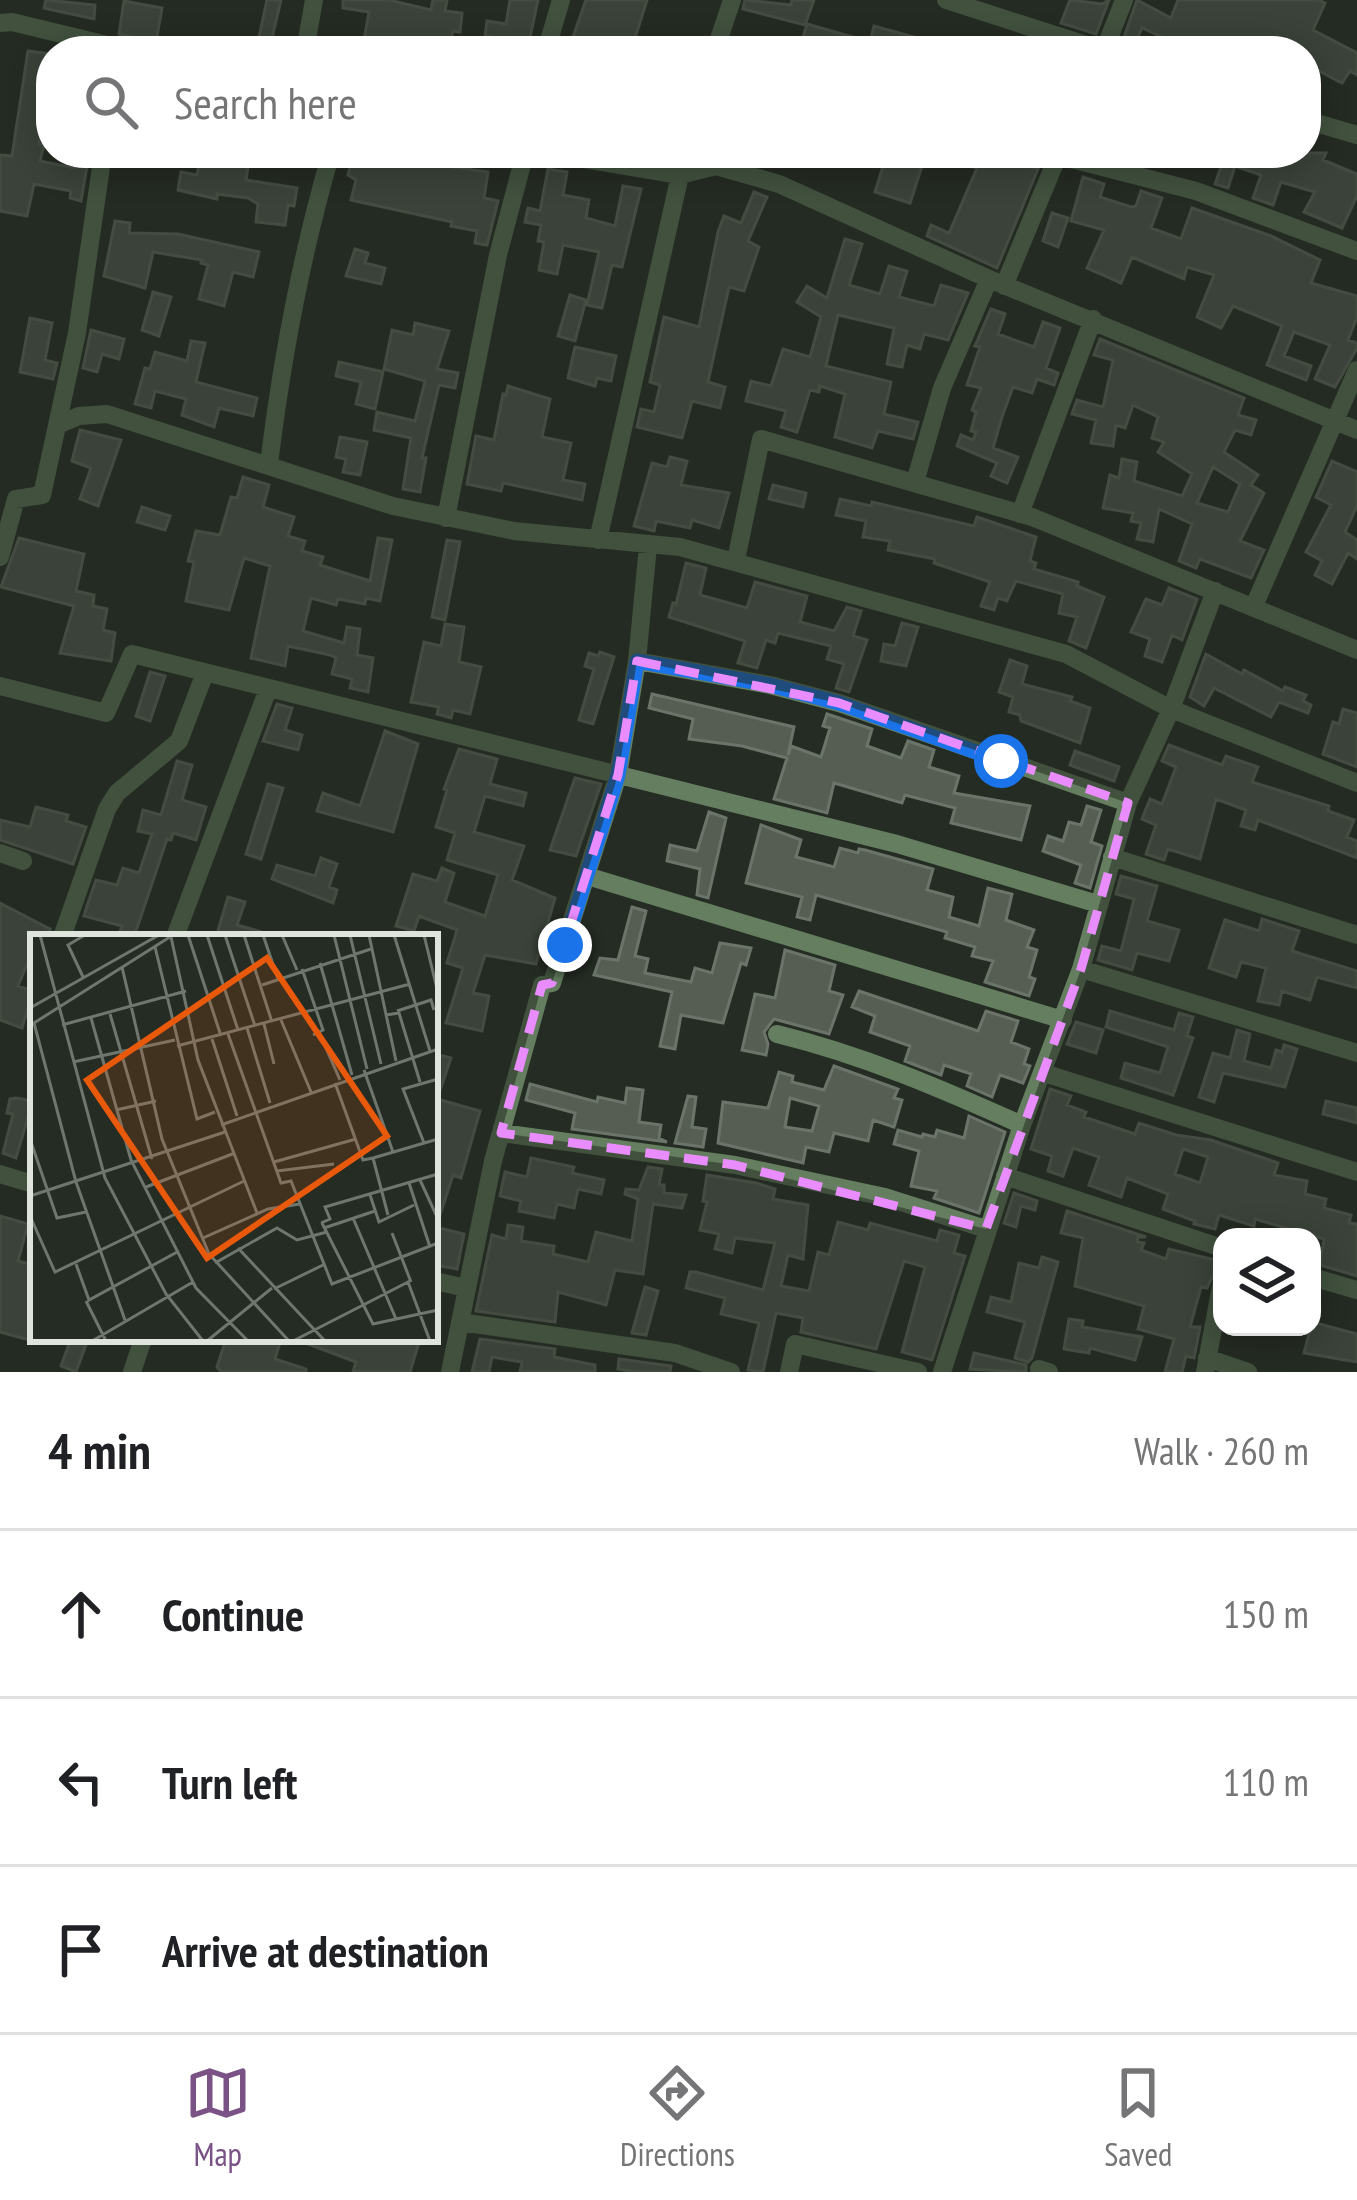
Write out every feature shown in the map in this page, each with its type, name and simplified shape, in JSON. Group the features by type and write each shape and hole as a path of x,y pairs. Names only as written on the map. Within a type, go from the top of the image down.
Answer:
{"street":[{"path":"307,36 314,0"},
{"path":"550,36 561,0"},
{"path":"721,36 732,0"},
{"path":"946,0 1055,36"},
{"path":"1105,36 1124,0"},
{"path":"0,22 62,36"},
{"path":"1321,124 1357,135"},
{"path":"0,557 16,499 42,495 60,424 101,168"},
{"path":"269,464 289,326 327,168"},
{"path":"446,518 498,255 521,168"},
{"path":"638,168 680,175 708,168"},
{"path":"598,540 682,168"},
{"path":"723,168 779,184 996,282 1357,430"},
{"path":"915,482 942,388 1049,168"},
{"path":"1108,168 1196,191 1357,250"},
{"path":"1020,514 1093,319"},
{"path":"1254,606 1357,370"},
{"path":"60,424 79,416 107,414 393,506 514,531 680,547 736,560 1066,654 1171,709 1357,784"},
{"path":"736,560 761,439 1020,514 1357,650"},
{"path":"450,1372 501,1133 542,985 552,983 618,775 637,661 648,546"},
{"path":"942,1372 986,1229 1081,969 1128,803 1171,709 1215,591"},
{"path":"0,686 106,712 131,654 897,844 1098,904"},
{"path":"637,661 839,703 1128,803"},
{"path":"63,934 107,809 116,793 179,741 205,673"},
{"path":"177,934 268,689"},
{"path":"0,853 23,861"},
{"path":"1112,856 1357,935"},
{"path":"587,877 1063,1020"},
{"path":"1081,969 1357,1053"},
{"path":"777,1034 945,1089 1022,1125"},
{"path":"1044,1072 1357,1172"},
{"path":"501,1133 735,1165 885,1197 986,1229"},
{"path":"0,1174 30,1183"},
{"path":"1005,1177 1213,1245"},
{"path":"1321,1280 1357,1290"},
{"path":"438,1282 466,1288"},
{"path":"460,1322 675,1353 731,1372"},
{"path":"1213,1328 1206,1365 1248,1372"},
{"path":"132,1372 142,1342"},
{"path":"789,1372 795,1343 918,1372"}],"highlighted area":[{"path":"637,661 839,703 1128,803 1081,969 986,1229 735,1165 501,1133 542,985 552,983 618,775"}],"building":[{"path":"46,0 95,5 94,19 44,8"},
{"path":"267,0 281,0 273,36 259,36"},
{"path":"343,0 389,0 431,10 433,0 447,0 445,11 462,13 460,32 453,31 452,36 365,36 369,12 343,8"},
{"path":"510,0 538,0 530,36 485,36 487,21 506,24"},
{"path":"586,0 647,0 636,36 573,36"},
{"path":"745,0 791,5 792,0 814,0 805,25 743,9"},
{"path":"1070,0 1102,4 1109,0 1096,34 1061,23"},
{"path":"1137,0 1171,18 1178,0 1318,0 1325,3 1313,30 1357,53 1357,75 1350,71 1342,83 1321,72 1321,36 1159,36 1142,28 1138,36 1124,36"},
{"path":"124,1 162,8 157,36 119,34"},
{"path":"807,24 849,36 803,36"},
{"path":"874,26 911,36 872,36"},
{"path":"28,51 36,52 36,168 87,168 81,201 70,198 71,191 34,184 27,216 0,211 0,155 12,156"},
{"path":"1321,153 1326,153 1323,160 1357,174 1357,196 1342,228 1304,212 1315,192 1281,182 1273,205 1253,198 1261,175 1241,168 1321,168"},
{"path":"198,168 248,168 246,180 297,188 294,206 288,205 285,225 256,222 258,204 248,198 217,194 217,199 178,190 181,172 197,175"},
{"path":"350,168 488,172 484,198 498,201 487,245 475,243 477,231 451,226 452,222 351,200 356,180 348,175"},
{"path":"882,168 921,168 910,203 875,192"},
{"path":"977,168 1038,169 997,268 927,236 931,225 949,233"},
{"path":"1221,168 1234,168 1228,188 1215,184"},
{"path":"548,169 567,172 563,195 589,200 586,218 615,226 623,186 641,189 622,267 612,265 602,308 587,305 599,252 563,245 557,274 539,270 544,242 538,241 541,225 525,222 528,208 540,211"},
{"path":"1083,177 1104,184 1100,197 1131,207 1136,206 1141,191 1162,198 1151,228 1181,239 1192,208 1271,236 1320,260 1311,283 1357,296 1357,317 1348,340 1357,343 1357,348 1335,387 1315,379 1330,345 1294,332 1284,356 1311,366 1306,380 1267,365 1282,326 1233,306 1221,328 1197,317 1214,275 1187,267 1184,279 1132,257 1121,283 1087,268 1104,230 1071,221"},
{"path":"754,192 767,197 748,241 759,247 744,291 729,287 708,382 725,387 720,408 692,401 682,438 637,427 641,409 654,412 660,385 650,382 664,317 699,327 724,216 741,223"},
{"path":"1052,213 1068,218 1058,247 1043,241"},
{"path":"115,221 130,223 129,233 178,234 259,252 253,277 233,272 224,306 199,299 208,265 202,260 153,252 145,288 104,276"},
{"path":"845,239 862,244 849,285 880,294 889,266 907,271 899,297 934,306 941,285 968,293 948,340 924,334 920,349 907,345 902,367 887,364 894,328 838,315 826,366 891,382 884,414 918,422 913,439 878,431 872,448 835,437 845,394 820,386 819,392 810,390 797,432 781,427 786,411 746,401 751,381 771,386 783,349 810,357 821,317 797,302 807,286 827,298"},
{"path":"355,249 368,253 365,263 385,268 381,284 346,276"},
{"path":"153,292 171,297 159,336 142,330"},
{"path":"570,295 586,300 575,341 558,336"},
{"path":"991,309 1005,314 998,334 1034,347 1043,322 1060,328 1046,368 1058,373 1054,385 1037,379 1032,393 1013,387 1002,417 993,448 1018,457 1007,483 991,476 997,463 957,446 961,435 973,440 976,432 971,431 976,412 972,410 981,388 967,385 980,347 975,346"},
{"path":"30,318 52,323 45,360 57,363 53,379 20,372"},
{"path":"415,323 449,331 437,369 458,373 455,388 439,385 422,458 426,458 420,492 403,489 411,438 374,430 377,412 415,421 425,381 384,369 392,330 413,335"},
{"path":"91,330 124,339 119,359 102,354 97,372 83,368"},
{"path":"1100,339 1244,398 1238,415 1256,420 1251,435 1235,430 1224,452 1258,475 1251,485 1264,493 1240,541 1264,550 1251,578 1200,559 1196,568 1179,561 1192,524 1159,509 1153,542 1137,539 1141,523 1131,521 1133,513 1103,508 1110,475 1119,478 1122,459 1137,462 1134,481 1182,496 1192,474 1158,452 1164,442 1152,438 1158,417 1133,405 1125,428 1116,425 1113,446 1091,443 1096,420 1072,414 1077,400 1103,407 1113,360 1094,355","holes":["1213,467 1240,484 1228,512 1197,503"]},
{"path":"191,341 205,343 196,382 257,398 253,416 219,408 214,427 182,415 186,399 155,391 151,408 135,404 155,352 187,361"},
{"path":"575,347 616,356 611,381 597,378 595,386 568,378"},
{"path":"339,362 383,372 375,409 356,404 361,382 336,376"},
{"path":"508,386 550,399 542,437 571,443 563,480 585,484 582,500 503,483 501,491 467,484 476,436 494,440"},
{"path":"80,430 121,440 98,506 80,499 91,468 72,461"},
{"path":"340,437 367,442 360,475 343,472 346,459 336,457"},
{"path":"670,457 687,461 681,485 729,493 719,528 692,520 690,528 656,521 654,531 634,526 652,463 667,467"},
{"path":"1332,461 1357,472 1357,506 1345,532 1357,540 1357,559 1348,553 1332,584 1315,575 1322,561 1306,552 1331,505 1316,497"},
{"path":"243,477 269,485 263,507 294,517 288,536 305,541 302,551 323,557 320,565 370,581 378,538 392,540 380,601 366,598 365,604 338,599 336,605 311,598 303,631 344,643 347,627 360,629 357,655 373,658 368,692 350,688 352,679 332,674 336,658 330,655 288,646 285,666 251,658 270,566 244,558 229,610 186,601 194,562 188,561 196,531 220,535 231,497 237,498"},
{"path":"773,485 806,493 803,507 769,499"},
{"path":"840,499 974,526 977,517 1036,537 1030,561 1036,563 1034,569 1078,582 1077,586 1104,597 1086,648 1069,641 1077,617 1059,613 1063,594 1016,581 1007,601 998,598 994,610 981,606 990,582 934,563 935,559 888,550 890,541 863,537 866,521 836,515"},
{"path":"142,507 170,516 165,530 137,522"},
{"path":"19,538 84,554 76,591 94,595 93,606 107,609 103,630 115,633 111,661 60,653 74,606 1,587"},
{"path":"447,540 460,542 445,620 432,617"},
{"path":"686,563 706,568 700,595 747,608 755,582 807,596 800,622 834,631 847,607 861,611 853,636 867,640 849,692 836,688 844,664 827,659 831,646 778,633 775,643 766,640 757,668 738,663 745,641 669,617"},
{"path":"1169,588 1197,599 1182,640 1172,635 1162,662 1145,656 1150,639 1131,632 1146,599 1162,605"},
{"path":"902,623 918,627 906,666 881,661 884,644 895,646"},
{"path":"445,624 464,627 459,662 481,667 470,714 453,710 451,718 437,714 439,707 411,702 424,642 441,646"},
{"path":"600,652 614,657 593,724 579,720 594,669 585,666 589,653 598,656"},
{"path":"1206,654 1283,691 1285,687 1306,695 1303,701 1311,705 1308,713 1279,702 1271,717 1214,688 1204,706 1190,697"},
{"path":"1010,660 1027,666 1022,684 1072,697 1070,701 1090,708 1080,743 1009,712 1013,697 999,692"},
{"path":"150,672 165,676 150,721 136,716"},
{"path":"652,694 794,727 788,755 791,746 821,757 830,728 823,726 827,714 872,729 867,746 901,758 908,741 934,750 929,767 959,776 954,793 1030,806 1021,840 951,823 955,808 905,795 902,803 834,783 827,813 774,799 787,758 689,739 693,719 649,708"},
{"path":"277,704 292,708 285,730 302,735 298,750 263,741"},
{"path":"1343,709 1357,713 1357,767 1323,754 1333,722 1339,724"},
{"path":"385,731 418,744 393,832 317,811 323,793 360,806"},
{"path":"1169,745 1222,765 1226,756 1258,767 1252,782 1329,806 1328,811 1354,820 1347,837 1357,841 1357,858 1258,820 1255,830 1241,826 1246,810 1216,799 1200,859 1168,849 1164,860 1146,854 1156,825 1142,819 1150,799 1162,804 1176,767 1162,761"},
{"path":"459,749 497,759 490,784 526,793 523,806 485,796 474,832 524,846 512,880 555,898 536,964 485,955 473,993 489,996 482,1031 446,1023 463,968 447,963 457,930 419,916 414,931 396,926 413,874 437,881 442,868 454,873 445,902 485,916 498,875 447,860 455,833 436,827"},
{"path":"1075,751 1119,767 1114,781 1070,765"},
{"path":"177,761 192,765 182,800 206,807 196,840 173,833 167,839 135,934 119,934 122,926 84,916 96,880 117,885 123,868 139,873 152,834 138,831 143,810 161,815"},
{"path":"575,778 601,784 576,856 550,850"},
{"path":"268,784 283,788 261,859 246,854"},
{"path":"1087,806 1101,810 1091,842 1102,846 1090,888 1075,883 1081,865 1043,851 1048,836 1063,841 1069,822 1081,825"},
{"path":"36,807 68,815 66,821 86,827 73,864 0,840 0,820 30,827"},
{"path":"709,812 726,818 708,898 697,895 700,869 667,861 670,845 697,851"},
{"path":"761,825 801,840 796,857 834,867 840,848 933,869 927,890 953,897 949,917 979,926 988,888 1012,894 1006,920 1034,930 1027,947 1037,950 1029,996 985,982 993,961 972,956 975,947 945,938 947,932 816,895 810,920 797,917 802,897 746,883"},
{"path":"321,858 337,864 329,887 337,890 333,903 272,879 277,865 315,876"},
{"path":"1121,876 1157,886 1147,921 1179,930 1169,961 1137,953 1132,970 1098,960 1102,946 1121,951 1134,899 1116,894"},
{"path":"228,897 245,902 237,925 265,933 265,934 217,934"},
{"path":"0,903 50,929 49,934 30,934 30,957 18,986 30,990 22,1028 0,1020"},
{"path":"632,907 646,911 635,956 648,959 645,973 691,982 695,968 712,973 720,943 751,948 746,965 741,963 723,1023 681,1015 675,1049 660,1046 672,992 594,975 600,958 618,960"},
{"path":"1262,919 1299,931 1292,951 1357,971 1357,988 1317,977 1310,1000 1282,991 1279,1005 1258,1001 1266,968 1241,962 1236,977 1209,968 1225,920 1259,931"},
{"path":"785,950 835,965 829,991 843,995 829,1034 774,1019 764,1032 766,1055 742,1050 755,994 775,998"},
{"path":"859,991 978,1031 986,1011 1018,1021 1011,1042 1029,1049 1024,1064 1030,1066 1023,1083 1000,1075 992,1097 967,1086 971,1074 944,1065 941,1075 905,1061 910,1046 870,1032 875,1016 852,1007"},
{"path":"1110,1011 1174,1030 1179,1013 1193,1017 1187,1036 1193,1038 1173,1095 1121,1078 1125,1063 1160,1073 1168,1047 1106,1027"},
{"path":"1076,1022 1103,1030 1096,1053 1067,1044"},
{"path":"1237,1030 1250,1034 1244,1061 1271,1068 1276,1050 1282,1052 1284,1045 1297,1049 1285,1087 1223,1073 1214,1102 1199,1097 1213,1053 1230,1058"},
{"path":"438,1055 451,1058 438,1096"},
{"path":"834,1066 898,1089 894,1098 902,1100 894,1127 873,1120 868,1141 834,1133 829,1152 806,1147 803,1163 718,1143 723,1102 768,1108 779,1072 793,1076 792,1082 824,1090","holes":["790,1098 819,1106 812,1131 785,1127"]},
{"path":"530,1084 597,1102 598,1097 625,1103 627,1088 643,1090 639,1122 661,1125 659,1138 667,1142 572,1129 575,1113 526,1100"},
{"path":"1050,1089 1071,1096 1067,1105 1086,1112 1084,1117 1135,1134 1139,1123 1278,1163 1274,1175 1307,1181 1305,1194 1326,1199 1324,1208 1351,1215 1349,1223 1357,1224 1357,1276 1321,1265 1321,1228 1286,1228 1255,1219 1254,1226 1219,1215 1215,1228 1194,1224 1163,1209 1168,1194 1127,1178 1121,1197 1089,1185 1099,1157 1073,1148 1063,1176 1048,1171 1052,1156 1031,1149","holes":["1183,1149 1208,1157 1200,1183 1175,1174"]},
{"path":"688,1096 696,1097 692,1127 706,1129 703,1147 675,1143"},
{"path":"10,1099 30,1100 30,1117 16,1158 3,1153 13,1114 7,1113"},
{"path":"438,1099 480,1111 461,1178 453,1175 438,1221"},
{"path":"1326,1101 1357,1108 1357,1123 1323,1114"},
{"path":"969,1116 1005,1132 979,1213 934,1198 937,1191 911,1186 919,1151 894,1144 898,1130 935,1137 937,1130 964,1138"},
{"path":"531,1158 574,1167 572,1173 604,1180 601,1194 578,1189 574,1208 557,1204 554,1218 519,1211 521,1201 500,1196 505,1172 527,1177"},
{"path":"648,1167 662,1169 659,1185 664,1185 664,1193 686,1195 682,1208 653,1204 643,1274 615,1270 606,1305 558,1292 555,1322 476,1311 492,1235 506,1239 508,1225 523,1227 521,1241 554,1246 553,1254 588,1262 596,1232 632,1241 638,1199 625,1194 626,1189 639,1190"},
{"path":"707,1175 756,1183 775,1189 773,1199 808,1205 803,1259 788,1255 781,1286 809,1291 818,1252 829,1255 838,1222 868,1230 870,1223 937,1241 940,1230 959,1235 954,1253 965,1256 932,1360 902,1352 925,1267 904,1261 876,1349 801,1332 803,1318 776,1313 763,1372 748,1370 759,1323 721,1314 725,1298 686,1288 690,1272 696,1272 763,1290 775,1243 735,1238 732,1253 715,1249 719,1234 700,1230"},
{"path":"1014,1193 1037,1201 1035,1210 1021,1206 1016,1227 1004,1223"},
{"path":"1067,1211 1146,1237 1138,1237 1137,1242 1144,1243 1141,1250 1166,1259 1169,1249 1213,1259 1213,1276 1207,1288 1201,1287 1190,1327 1200,1327 1194,1358 1186,1356 1182,1372 1165,1372 1174,1339 1138,1329 1144,1306 1075,1286 1083,1238 1061,1233"},
{"path":"0,1216 28,1224 18,1261 30,1264 30,1340 0,1332"},
{"path":"438,1228 464,1234 457,1269 438,1266"},
{"path":"1042,1257 1058,1262 1028,1362 1015,1358 1025,1322 987,1312 991,1297 1011,1302 1019,1263 1039,1268"},
{"path":"645,1287 658,1291 646,1335 632,1333"},
{"path":"1069,1319 1083,1321 1082,1327 1142,1337 1135,1360 1090,1348 1089,1353 1064,1349"},
{"path":"1321,1324 1357,1334 1357,1362 1304,1353 1308,1336 1321,1336"},
{"path":"480,1339 555,1349 554,1357 595,1365 595,1372 520,1372 522,1362 492,1357 489,1372 472,1372"},
{"path":"70,1342 87,1342 76,1372 61,1366"},
{"path":"225,1342 280,1342 275,1359 306,1372 221,1372 217,1367"},
{"path":"303,1342 419,1342 410,1372 353,1372 356,1362"},
{"path":"974,1353 1026,1365 1026,1372 970,1369"},
{"path":"619,1359 671,1366 670,1372 618,1369"}],"route":[{"path":"565,945 618,775 637,661 839,703 1001,761"}]}
